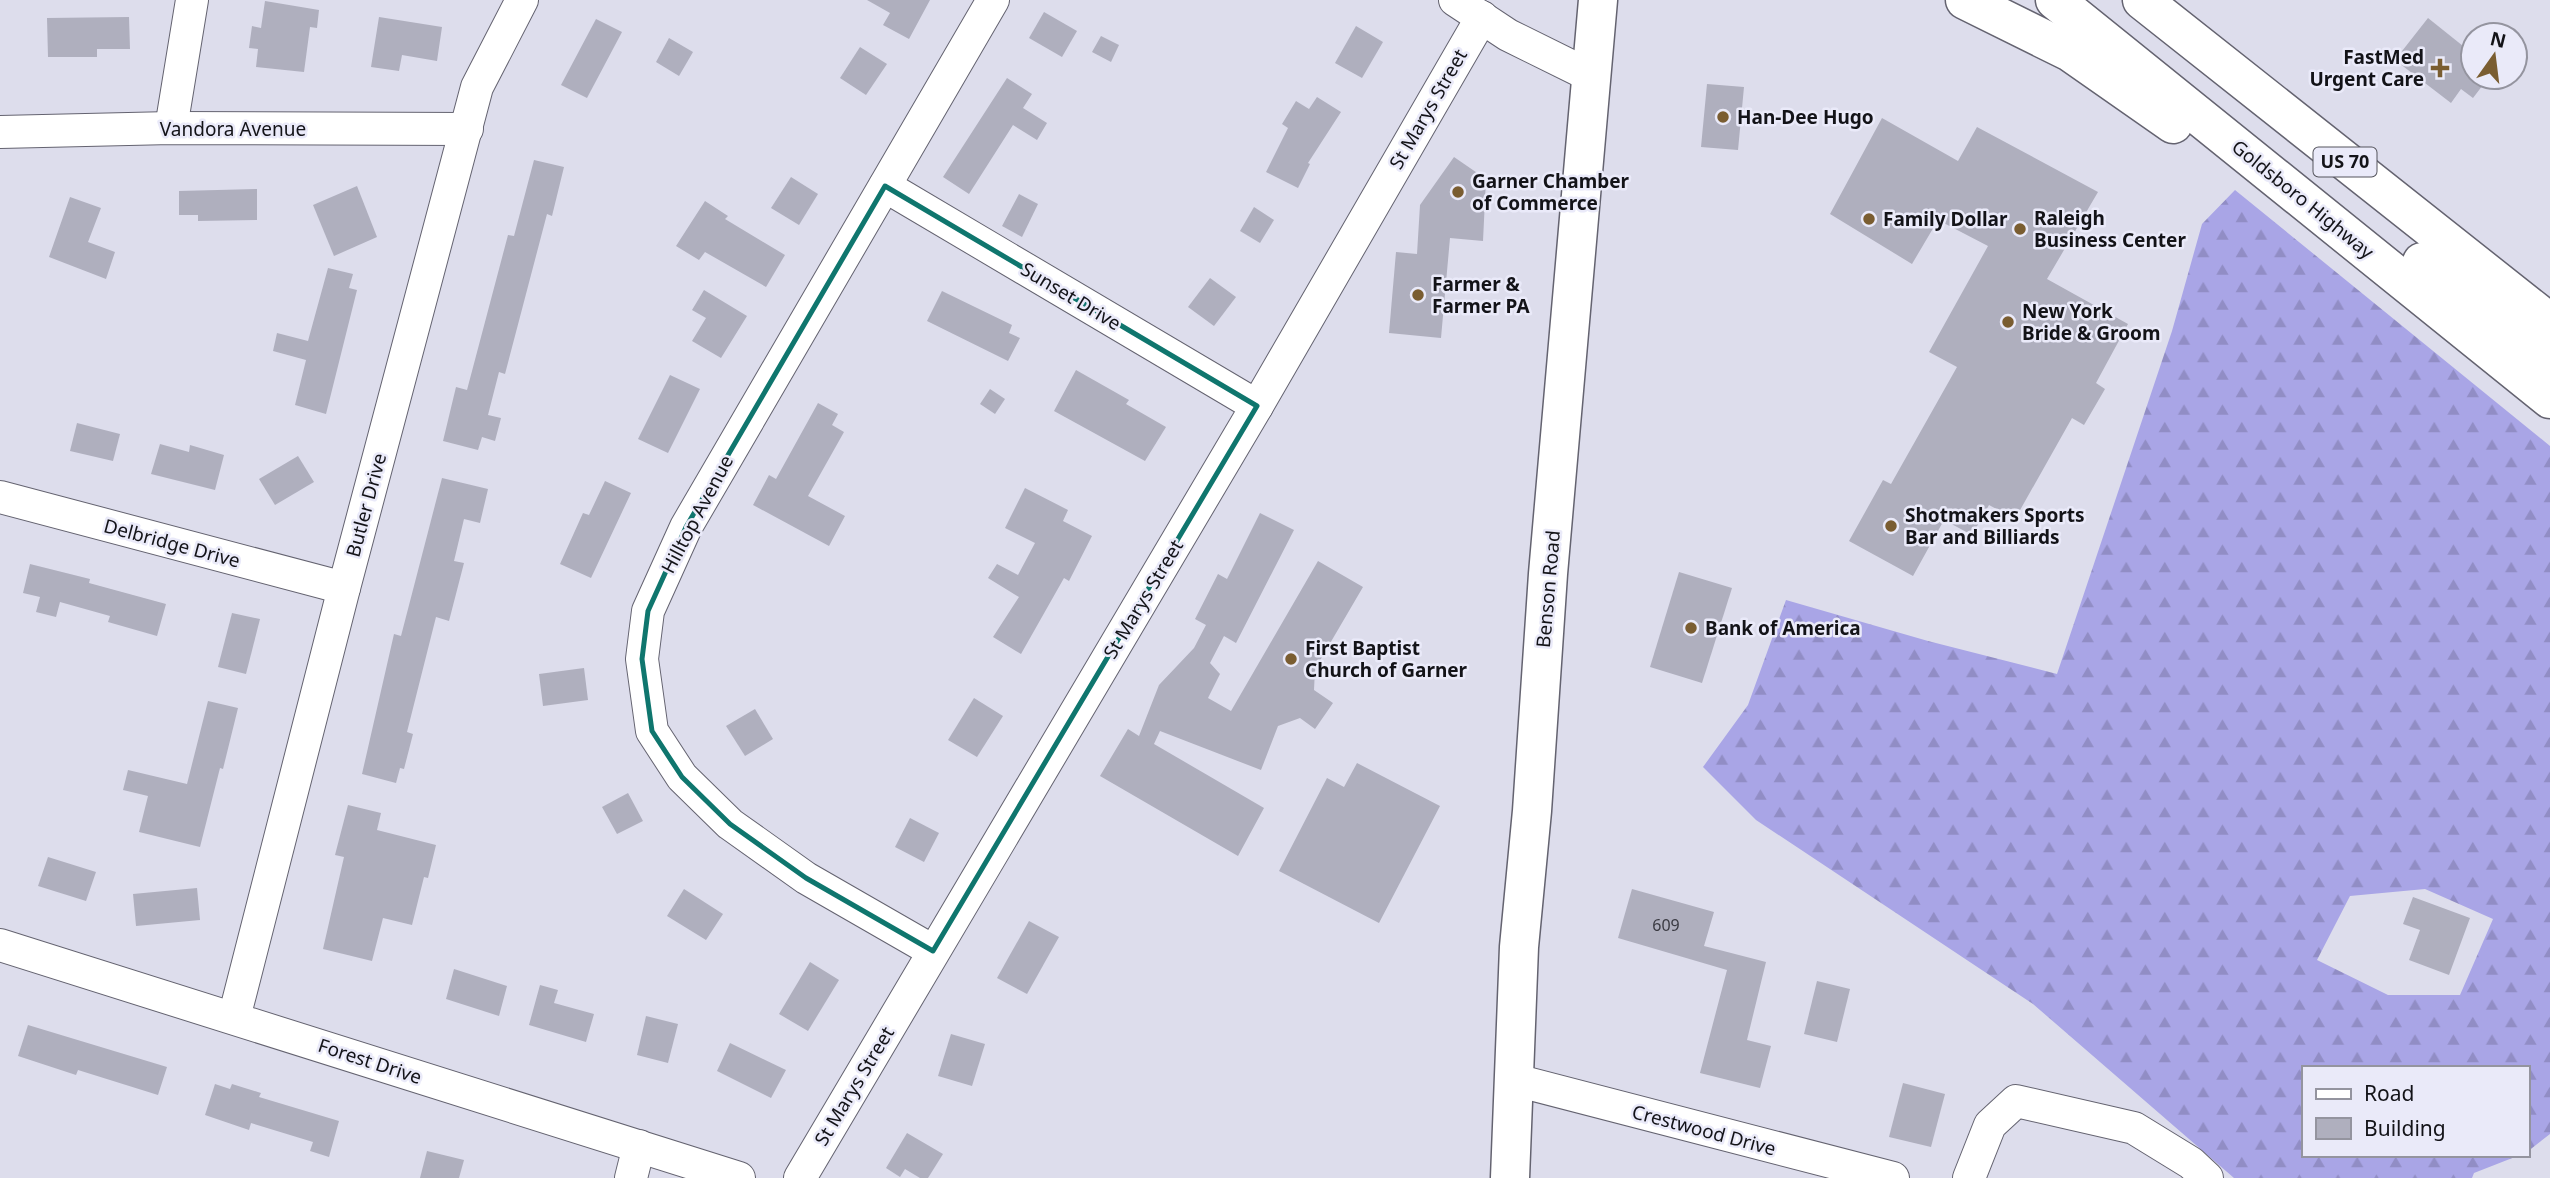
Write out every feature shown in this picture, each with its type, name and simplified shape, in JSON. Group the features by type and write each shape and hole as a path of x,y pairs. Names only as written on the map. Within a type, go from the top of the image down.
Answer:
{"main road":[{"name":"Benson Road","path":"1510,1178 1519,947 1532,811 1548,574 1598,0"},
{"path":"1965,0 2070,52 2252,180 2337,226"},
{"name":"Goldsboro Highway","path":"2055,0 2550,399"},
{"name":"US 70","path":"2142,0 2550,323"},
{"path":"2210,123 2392,239 2550,362"}],"street":[{"path":"171,128 192,0"},
{"name":"Butler Drive","path":"234,1018 344,588 477,87 522,0"},
{"name":"Hilltop Avenue","path":"933,951 806,878 730,824 682,777 652,731 642,659 648,611 686,527 993,0"},
{"path":"1455,0 1508,35 1591,76"},
{"name":"St Marys Street","path":"800,1178 1257,406 1482,17"},
{"name":"Vandora Avenue","path":"0,132 171,128 467,129"},
{"name":"Sunset Drive","path":"885,186 1257,406"},
{"name":"Delbridge Drive","path":"0,497 344,588"},
{"name":"Forest Drive","path":"0,945 739,1178"},
{"name":"Crestwood Drive","path":"1515,1080 1893,1178"},
{"path":"1969,1178 1990,1125 2016,1101 2134,1128 2191,1164 2207,1178"},
{"path":"631,1178 639,1146"}],"highlighted area":[{"path":"885,186 1257,406 933,951 806,878 730,824 682,777 652,731 642,659 648,611 686,527"}],"green space":[{"path":"2235,190 2550,446 2550,1134 2529,1150 2529,1066 2302,1066 2302,1157 2515,1157 2474,1173 2472,1178 2234,1178 2033,1004 1756,820 1703,767 1748,705 1786,600 1928,641 2057,674 2172,331 2202,224","holes":["2425,889 2493,919 2460,995 2388,995 2317,960 2350,896"]}],"building":[{"path":"867,0 930,0 909,39 883,25 890,13"},
{"path":"265,1 319,10 317,28 310,27 304,72 256,67 258,49 249,48 252,26 261,28"},
{"path":"1044,12 1077,31 1062,57 1029,38"},
{"path":"129,17 130,49 97,49 97,57 48,57 47,18"},
{"path":"379,17 442,27 437,61 402,55 399,71 371,67"},
{"name":"FastMed Urgent Care","path":"2428,18 2459,43 2460,91 2451,103 2395,60"},
{"path":"596,19 622,32 587,98 561,85"},
{"path":"1356,26 1383,42 1362,78 1335,63"},
{"path":"1101,36 1119,45 1111,62 1092,52"},
{"path":"669,38 693,52 679,76 656,62"},
{"path":"860,47 887,64 866,95 840,78"},
{"path":"1007,78 1032,94 1023,108 1047,123 1037,140 1013,125 969,194 943,177"},
{"name":"Han-Dee Hugo","path":"1707,84 1744,87 1738,150 1701,147"},
{"name":"FastMed Urgent Care","path":"2464,91 2478,91 2473,98"},
{"path":"1317,97 1341,112 1308,163 1310,164 1298,188 1266,172 1288,128 1282,124 1296,101 1309,109"},
{"path":"1882,118 1958,161 1977,127 2098,192 2047,279 2128,324 2096,383 2105,389 2084,425 2072,418 2015,519 1989,505 1972,535 1944,520 1913,576 1849,541 1883,480 1891,484 1957,367 1929,352 1988,246 1938,220 1912,264 1830,214"},
{"path":"1454,157 1486,179 1483,241 1450,238 1441,338 1389,333 1396,252 1417,254 1420,205"},
{"path":"534,160 564,167 552,216 547,214 505,374 499,372 488,415 501,418 495,441 482,437 478,450 443,441 456,387 467,390 508,235 514,236"},
{"path":"791,177 818,194 799,225 771,208"},
{"path":"357,186 377,237 334,256 313,205"},
{"path":"257,189 257,220 198,221 198,215 179,215 179,191"},
{"path":"1019,194 1038,204 1022,237 1002,226"},
{"path":"70,197 101,208 88,242 115,252 106,279 49,257"},
{"path":"705,201 728,216 725,219 785,255 766,287 705,252 699,260 676,246"},
{"path":"1254,207 1274,220 1260,243 1240,231"},
{"path":"328,268 353,274 349,288 357,290 326,414 295,405 306,360 273,351 277,333 308,341"},
{"path":"1210,278 1236,297 1214,326 1188,307"},
{"path":"704,290 747,316 721,358 692,341 706,318 692,310"},
{"path":"942,291 1012,325 1009,333 1020,338 1008,361 927,321"},
{"path":"1076,370 1129,400 1126,404 1166,427 1145,461 1054,411"},
{"path":"670,375 700,389 668,453 638,439"},
{"path":"990,389 1005,399 995,414 980,404"},
{"path":"818,403 838,414 832,425 844,432 808,496 845,516 829,546 753,505 769,475 776,479"},
{"path":"77,423 120,434 113,461 70,451"},
{"path":"160,444 189,452 190,445 224,455 215,490 151,474"},
{"path":"298,456 314,482 275,505 259,479"},
{"path":"442,478 488,489 480,523 464,519 454,561 464,563 449,621 436,617 407,732 413,734 404,769 400,768 396,783 362,774 394,634 401,636"},
{"path":"605,481 631,493 591,578 560,564 583,513 589,515"},
{"path":"1025,488 1068,510 1063,521 1092,536 1069,581 1064,578 1021,654 993,637 1019,597 988,578 997,564 1018,575 1035,543 1005,528"},
{"path":"1260,513 1294,530 1236,643 1224,636 1210,663 1220,674 1208,698 1231,711 1318,561 1363,587 1315,669 1314,690 1333,703 1315,729 1300,718 1278,726 1261,770 1160,731 1154,744 1264,808 1238,856 1100,776 1128,729 1139,736 1159,685 1194,648 1206,625 1195,619 1218,574 1227,579"},
{"path":"30,564 90,579 89,583 166,604 157,636 108,622 110,616 60,602 56,617 36,612 40,597 23,593"},
{"name":"Bank of America","path":"1679,572 1732,588 1702,683 1650,667"},
{"path":"232,613 260,619 246,674 218,667"},
{"path":"584,668 588,700 543,706 539,674"},
{"path":"974,698 1003,716 977,757 948,740"},
{"path":"208,701 238,708 200,847 139,832 148,796 123,790 128,770 187,784"},
{"path":"755,709 773,739 745,756 726,726"},
{"path":"1357,763 1440,806 1379,923 1279,871 1327,778 1344,787"},
{"path":"628,793 643,821 617,834 602,807"},
{"path":"348,805 381,813 377,830 436,845 428,878 424,877 412,925 383,918 372,961 323,949 344,857 335,855"},
{"path":"910,818 939,833 924,862 895,847"},
{"path":"48,857 96,872 86,901 38,886"},
{"path":"197,888 200,920 136,926 133,894"},
{"path":"684,889 723,914 706,940 667,916"},
{"path":"1632,889 1714,912 1704,946 1766,962 1747,1040 1771,1046 1760,1088 1700,1073 1727,970 1618,938"},
{"path":"2413,897 2470,918 2449,975 2409,960 2420,930 2403,924"},
{"path":"1029,921 1059,937 1027,994 997,978"},
{"path":"810,962 839,980 808,1031 779,1014"},
{"path":"454,969 507,986 499,1016 446,999"},
{"path":"1817,981 1850,989 1837,1042 1804,1034"},
{"path":"540,985 558,990 554,1003 594,1014 586,1042 529,1025"},
{"path":"646,1016 678,1024 668,1063 637,1055"},
{"path":"28,1025 167,1067 158,1095 78,1070 76,1075 18,1056"},
{"path":"951,1034 985,1044 972,1086 938,1076"},
{"path":"730,1043 786,1070 771,1098 717,1071"},
{"path":"1903,1083 1945,1094 1931,1147 1889,1137"},
{"path":"215,1084 230,1089 232,1084 261,1093 259,1097 339,1121 329,1157 310,1151 313,1142 251,1123 249,1130 205,1115"},
{"path":"907,1133 943,1154 928,1178 920,1178 905,1169 900,1177 886,1168"},
{"path":"427,1151 464,1160 459,1178 420,1178"}],"place":[{"name":"FastMed Urgent Care","path":"2440,68"},
{"name":"Han-Dee Hugo","path":"1723,117"},
{"name":"Garner Chamber of Commerce","path":"1458,192"},
{"name":"Family Dollar","path":"1869,219"},
{"name":"Raleigh Business Center","path":"2020,229"},
{"name":"Farmer & Farmer PA","path":"1418,295"},
{"name":"New York Bride & Groom","path":"2008,322"},
{"name":"Shotmakers Sports Bar and Billiards","path":"1891,526"},
{"name":"Bank of America","path":"1691,628"},
{"name":"First Baptist Church of Garner","path":"1291,659"}]}
